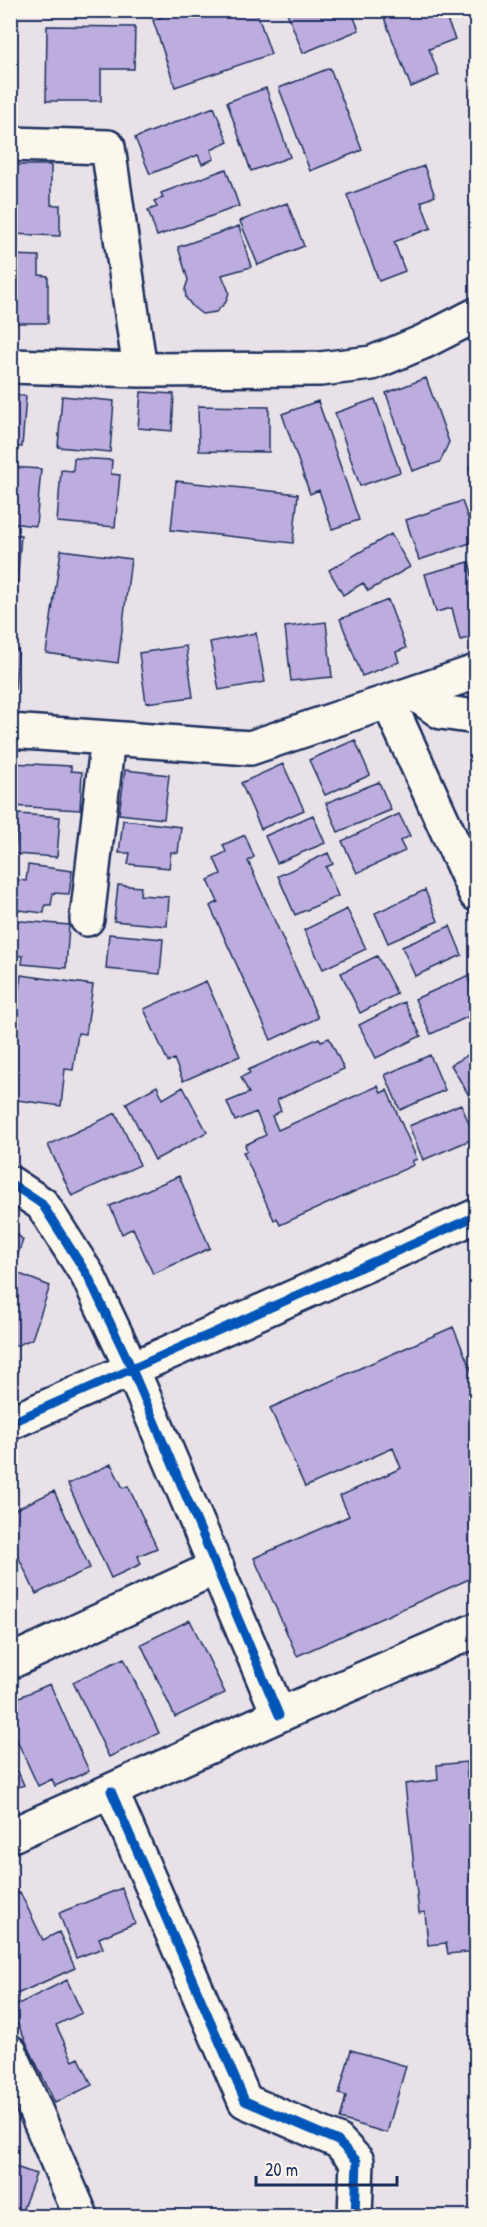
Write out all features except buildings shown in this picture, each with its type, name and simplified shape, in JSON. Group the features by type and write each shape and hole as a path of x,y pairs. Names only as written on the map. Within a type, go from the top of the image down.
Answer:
{"street":[{"path":"10,144 108,147 140,370"},
{"path":"10,366 140,370 320,369 372,363 423,342 477,315"},
{"path":"10,731 250,747 477,672"},
{"path":"401,698 441,712 477,717"},
{"path":"401,698 477,894"},
{"path":"87,919 108,738"},
{"path":"10,1183 42,1204 88,1276 132,1369 279,1715"},
{"path":"10,1423 477,1216"},
{"path":"10,1662 218,1568"},
{"path":"10,1836 279,1715 477,1630"},
{"path":"111,1791 245,2101 338,2141 357,2162 355,2217"},
{"path":"10,2052 81,2217"}],"cycle path":[{"path":"10,1183 42,1204 88,1276 132,1369 279,1715"},
{"path":"10,1423 476,1216"},
{"path":"111,1791 245,2101 338,2141 357,2161 355,2216"}]}
